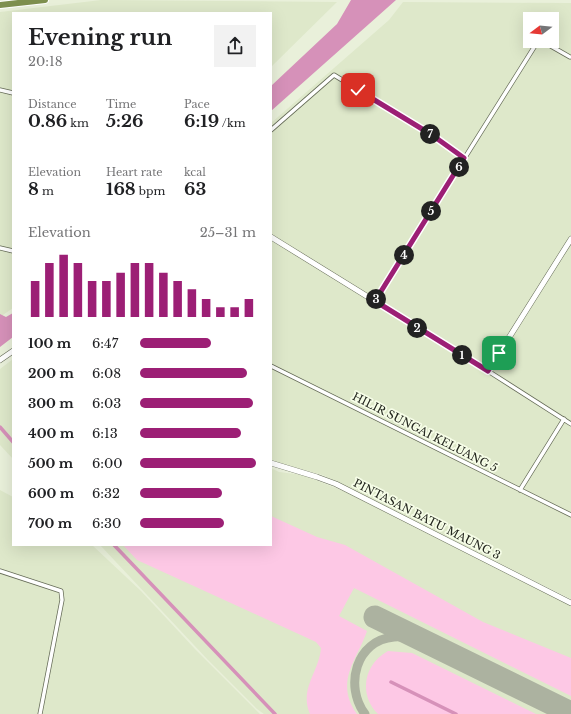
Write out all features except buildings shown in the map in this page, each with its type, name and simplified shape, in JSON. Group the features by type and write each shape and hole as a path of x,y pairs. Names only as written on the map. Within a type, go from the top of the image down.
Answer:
{"highway":[{"path":"0,4 22,0"},
{"path":"0,4 45,0"}],"street":[{"path":"375,301 533,48"},
{"path":"554,48 570,57"},
{"path":"272,129 334,74 432,135 464,158"},
{"path":"0,90 12,93"},
{"path":"272,238 571,424"},
{"path":"488,371 571,241"},
{"path":"0,248 12,251"},
{"path":"563,252 571,250"},
{"path":"0,360 12,352"},
{"name":"HILIR SUNGAI KELUANG 5","path":"272,366 571,515"},
{"path":"520,490 564,419"},
{"name":"PINTASAN BATU MAUNG 3","path":"272,463 336,484 571,603"},
{"path":"0,571 61,591 62,600 40,714"}],"shaded area":[{"path":"101,0 337,2 272,66 272,12 12,12 12,309 0,317 0,12"},
{"path":"351,0 396,0 272,110 272,85 337,24"},
{"path":"403,2 571,3 571,599 323,475 278,463 272,460 272,122 389,20"},
{"path":"0,314 6,317 12,314 12,338 0,347"},
{"path":"12,360 12,458 0,445 0,369"},
{"path":"272,468 279,472 303,475 353,495 571,605 571,714 264,714 257,709 208,660 101,546 272,546"},
{"path":"0,490 12,496 12,546 93,546 141,591 195,649 260,714 0,714"},
{"path":"272,516 317,537 345,545 483,622 571,658 571,696 354,588 339,616 367,631 353,662 347,681 347,692 350,702 357,714 310,714 307,705 308,688 320,657 321,648 316,642 137,560 124,546 272,546"},
{"path":"388,651 412,653 536,714 378,714 368,698 366,680 369,671 374,664"}],"waterway":[{"path":"0,427 12,441"},
{"path":"115,546 275,714"},
{"path":"391,682 456,714"}],"taxiway":[{"path":"365,714 355,691 355,678 357,666 370,646 381,640 394,637 406,637 425,641"}],"runway":[{"path":"375,617 571,713"}],"route":[{"path":"358,90 432,135 464,158 375,301 488,371 499,353"}]}
